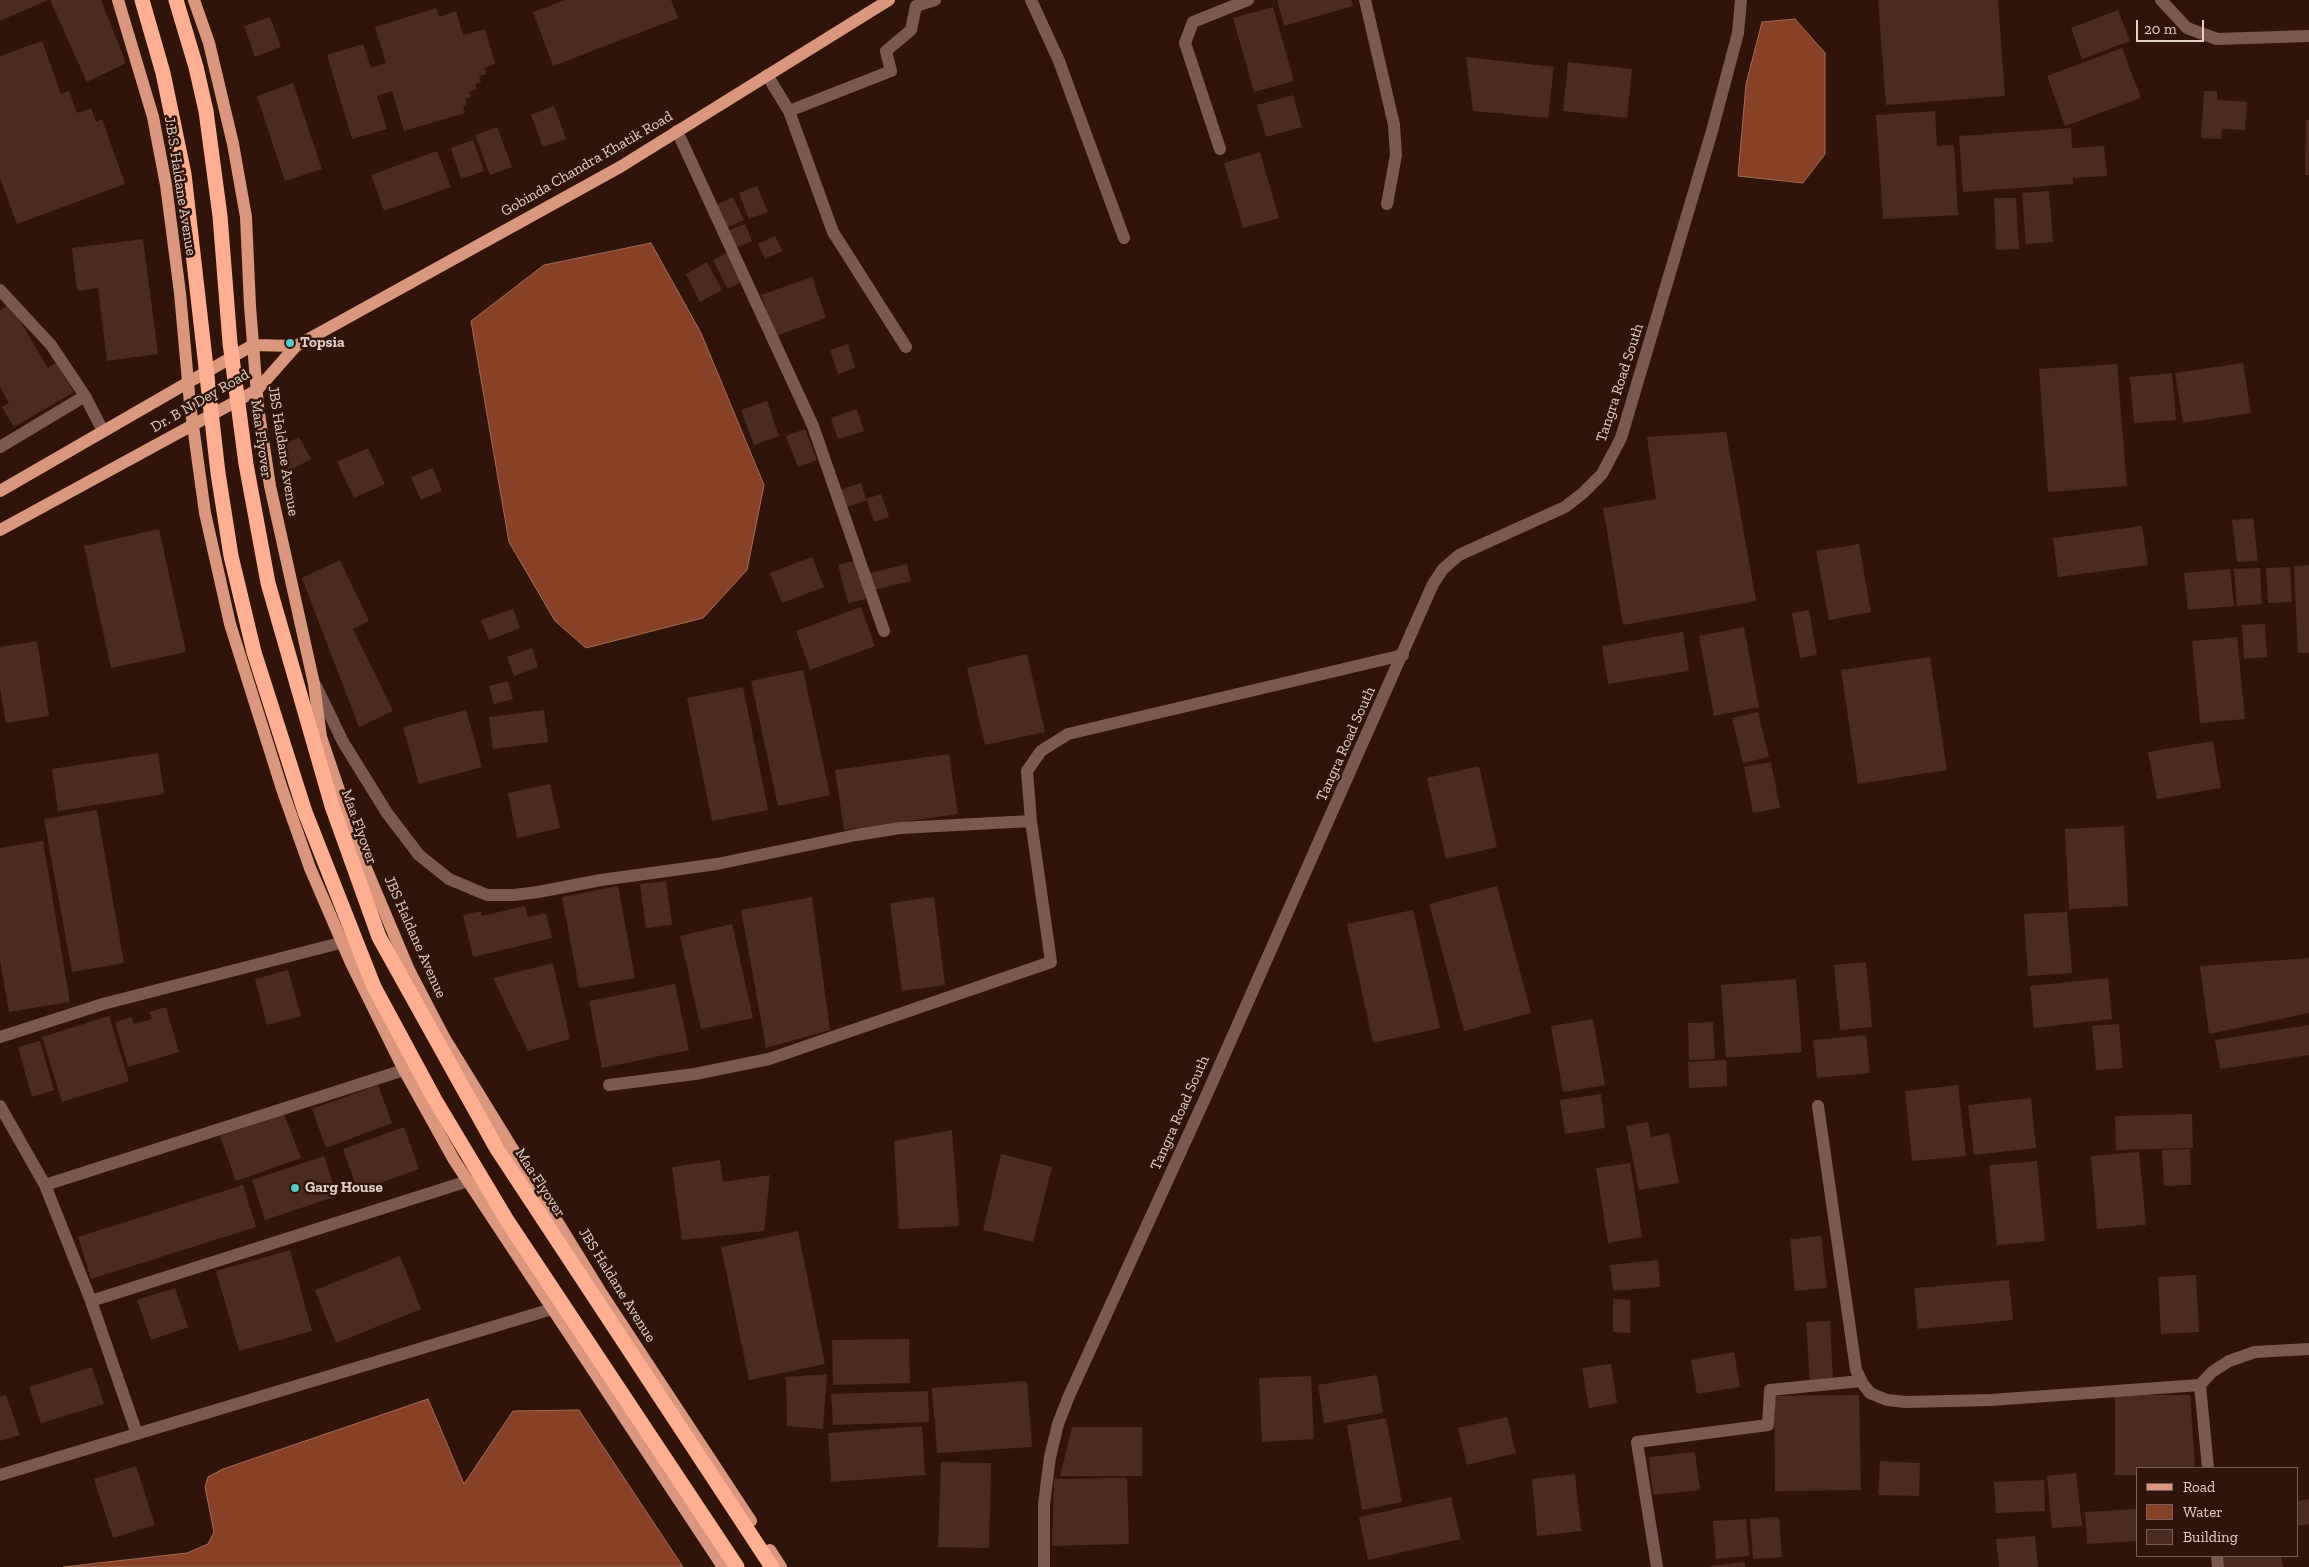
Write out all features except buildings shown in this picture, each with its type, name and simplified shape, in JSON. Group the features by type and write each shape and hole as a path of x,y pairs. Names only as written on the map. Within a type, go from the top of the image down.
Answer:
{"highway":[{"path":"142,0 163,73 184,174 218,473 231,556 254,652 308,821 374,987 440,1108 508,1222 737,1567"},
{"name":"Maa Flyover","path":"176,0 196,67 206,111 220,216 230,343 246,464 268,583 332,806 380,937 497,1149 772,1567"}],"main road":[{"name":"J.B.S. Haldane Avenue","path":"118,0 153,117 166,185 180,293 187,382"},
{"name":"JBS Haldane Avenue","path":"194,0 209,43 217,75 233,144 246,217 257,390 270,486 314,684 321,737 363,861 409,970 445,1039 600,1291 781,1567"},
{"name":"Gobinda Chandra Khatik Road","path":"296,346 612,172 889,0"},
{"name":"Dr. B N Dey Road","path":"0,491 253,345"},
{"path":"253,345 296,346"},
{"name":"Dr. B N Dey Road","path":"0,530 257,390 296,346"},
{"path":"187,382 205,513 230,624 282,788 310,868 344,942 351,963 404,1070 454,1160 723,1567"}],"street":[{"path":"789,111 891,71 886,52 911,30 916,6 935,0"},
{"path":"1031,0 1059,61 1124,238"},
{"path":"1220,149 1185,43 1193,22 1248,0"},
{"path":"1365,0 1394,125 1396,155 1387,204"},
{"name":"Tangra Road South","path":"1044,1567 1045,1494 1052,1448 1066,1403 1403,656 1433,584 1443,568 1460,555 1565,507 1583,493 1602,474 1622,438 1712,131 1738,33 1741,0"},
{"path":"2162,0 2187,28 2217,40 2309,36"},
{"path":"767,75 789,111 833,232 906,347"},
{"path":"677,131 813,426 884,631"},
{"path":"0,290 51,345 85,396 103,431"},
{"path":"0,446 85,396"},
{"path":"609,1085 694,1074 768,1059 1051,962 1031,821 1027,772 1041,751 1068,734 1403,656"},
{"path":"314,684 348,750 387,813 419,855 450,879 487,894 514,895 538,892 600,880 717,864 856,835 900,828 1031,821"},
{"path":"0,1036 103,1004 344,942"},
{"path":"45,1185 404,1070"},
{"path":"0,1106 45,1185 91,1302 137,1434"},
{"path":"1818,1106 1856,1370 1870,1393 1887,1400 1906,1402 1991,1400 2200,1385 2212,1372 2229,1361 2255,1352 2309,1349"},
{"path":"91,1302 468,1181"},
{"path":"0,1475 552,1309"},
{"path":"1658,1567 1636,1442 1768,1425 1770,1390 1861,1381"},
{"path":"2200,1385 2208,1467"}],"water":[{"path":"1795,19 1825,53 1825,154 1803,183 1738,176 1746,84 1762,22"},
{"path":"651,243 701,333 764,485 747,570 703,618 586,648 555,621 509,542 471,321 544,265"},
{"path":"428,1399 464,1484 513,1411 579,1410 683,1567 63,1567 187,1553 208,1544 214,1532 205,1487 208,1477 223,1469"}],"place":[{"name":"Topsia","path":"290,343"},
{"name":"Garg House","path":"295,1188"}]}
